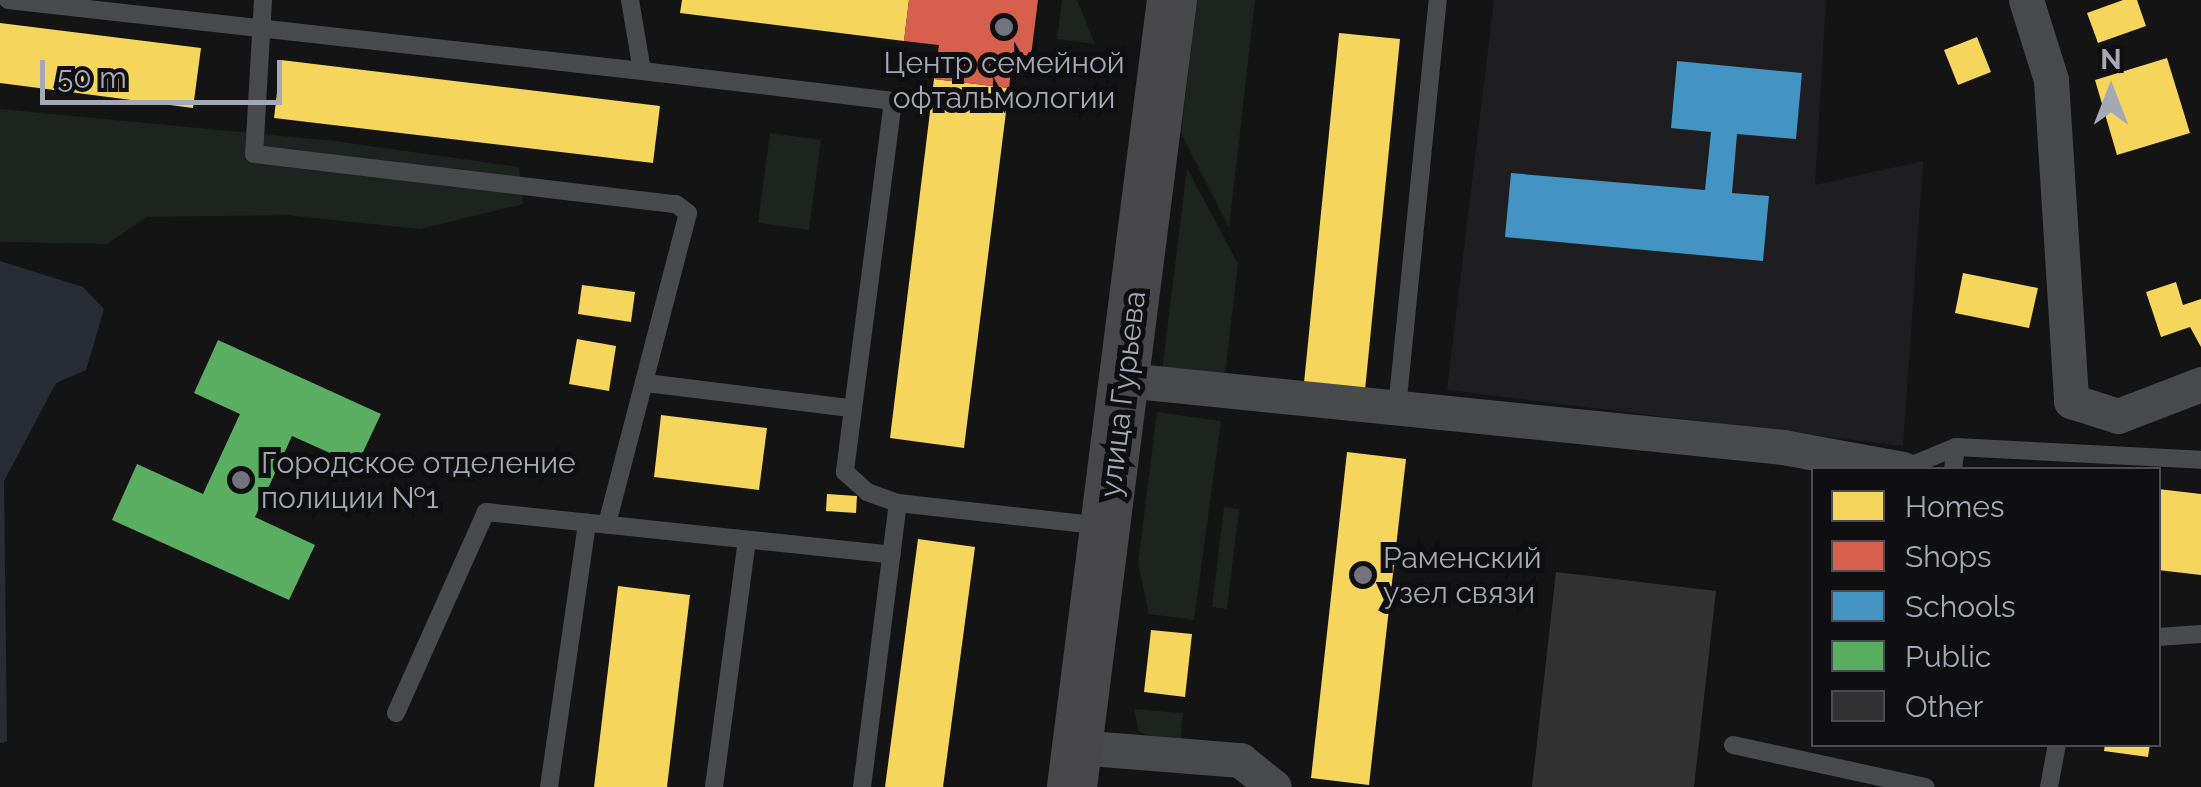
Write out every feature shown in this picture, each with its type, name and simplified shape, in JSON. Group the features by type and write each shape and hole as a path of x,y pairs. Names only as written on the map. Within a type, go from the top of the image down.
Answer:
{"main road":[{"name":"улица Гурьева","path":"1075,767 1172,0"}],"street":[{"path":"2026,0 2051,80 2071,401 2118,416 2201,384"},
{"path":"1126,380 1784,447 1892,467"},
{"path":"1075,767 1240,760 1274,787"}],"lane":[{"path":"8,0 893,101 844,472 866,492 898,503 1105,527"},
{"path":"263,0 254,154 683,207 686,239 607,525"},
{"path":"630,0 642,71"},
{"path":"1397,408 1438,0"},
{"path":"646,382 850,408"},
{"path":"1908,467 1956,447 2201,460"},
{"path":"1953,467 1956,447"},
{"path":"862,787 898,503"},
{"path":"396,714 486,512 892,555"},
{"path":"550,787 587,523"},
{"path":"714,787 747,540"},
{"path":"2161,637 2201,634"},
{"path":"1734,745 1925,787"},
{"path":"2049,787 2056,747"}],"shaded area":[{"path":"1062,0 1077,0 1095,44 1057,39"},
{"path":"1197,0 1255,0 1229,228 1181,133"},
{"path":"1494,0 1826,0 1815,185 1923,161 1903,446 1447,390"},
{"path":"0,109 335,141 519,167 523,204 420,229 285,215 147,217 107,244 0,242"},
{"path":"770,133 821,140 809,230 758,223"},
{"path":"1187,168 1238,264 1224,382 1162,371"},
{"path":"0,261 83,287 104,309 86,370 56,383 4,481 7,742 0,743"},
{"path":"1157,412 1221,421 1194,620 1149,614 1138,564"},
{"path":"1224,507 1239,509 1227,609 1212,607"},
{"path":"1134,709 1183,713 1180,744 1139,732"}],"building: Homes":[{"path":"682,0 909,0 904,41 680,13"},
{"path":"2123,0 2137,0 2146,26 2098,43 2087,13"},
{"path":"0,23 201,48 193,108 0,83"},
{"path":"1339,33 1400,39 1365,390 1304,383"},
{"path":"1977,37 1991,72 1958,85 1944,50"},
{"path":"2167,58 2190,133 2117,155 2095,80"},
{"path":"281,60 660,106 653,163 274,118"},
{"path":"934,79 1009,88 964,448 890,438"},
{"path":"1963,273 2038,288 2029,328 1955,313"},
{"path":"2176,282 2183,305 2201,299 2201,347 2190,327 2161,337 2146,292"},
{"path":"582,285 635,292 631,322 578,314"},
{"path":"577,339 616,346 609,391 569,384"},
{"path":"661,415 767,428 759,490 654,477"},
{"name":"Раменский узел связи","path":"1347,452 1406,459 1369,785 1311,778"},
{"path":"2161,489 2201,494 2201,575 2161,570"},
{"path":"827,494 857,496 856,513 826,511"},
{"path":"918,539 975,547 943,787 885,787"},
{"path":"618,586 690,595 667,787 594,787"},
{"path":"1151,630 1192,634 1185,697 1144,692"},
{"path":"2105,747 2150,747 2148,757 2104,751"}],"building: Shops":[{"path":"909,0 1038,0 1031,56 1013,54 1009,88 934,79 939,45 904,41"}],"building: Schools":[{"path":"1677,61 1802,73 1796,139 1737,134 1732,193 1769,196 1763,261 1505,237 1511,173 1705,190 1711,132 1671,128"}],"building: Public":[{"name":"Городское отделение полиции №1","path":"218,340 381,414 357,465 292,436 255,517 315,545 289,600 112,520 137,464 203,494 240,414 194,393"}],"building: Other":[{"path":"1556,572 1716,591 1694,787 1532,787"}],"place":[{"name":"Центр семейной офтальмологии","path":"1004,27"},
{"name":"Городское отделение полиции №1","path":"241,480"},
{"name":"Раменский узел связи","path":"1363,575"}]}
